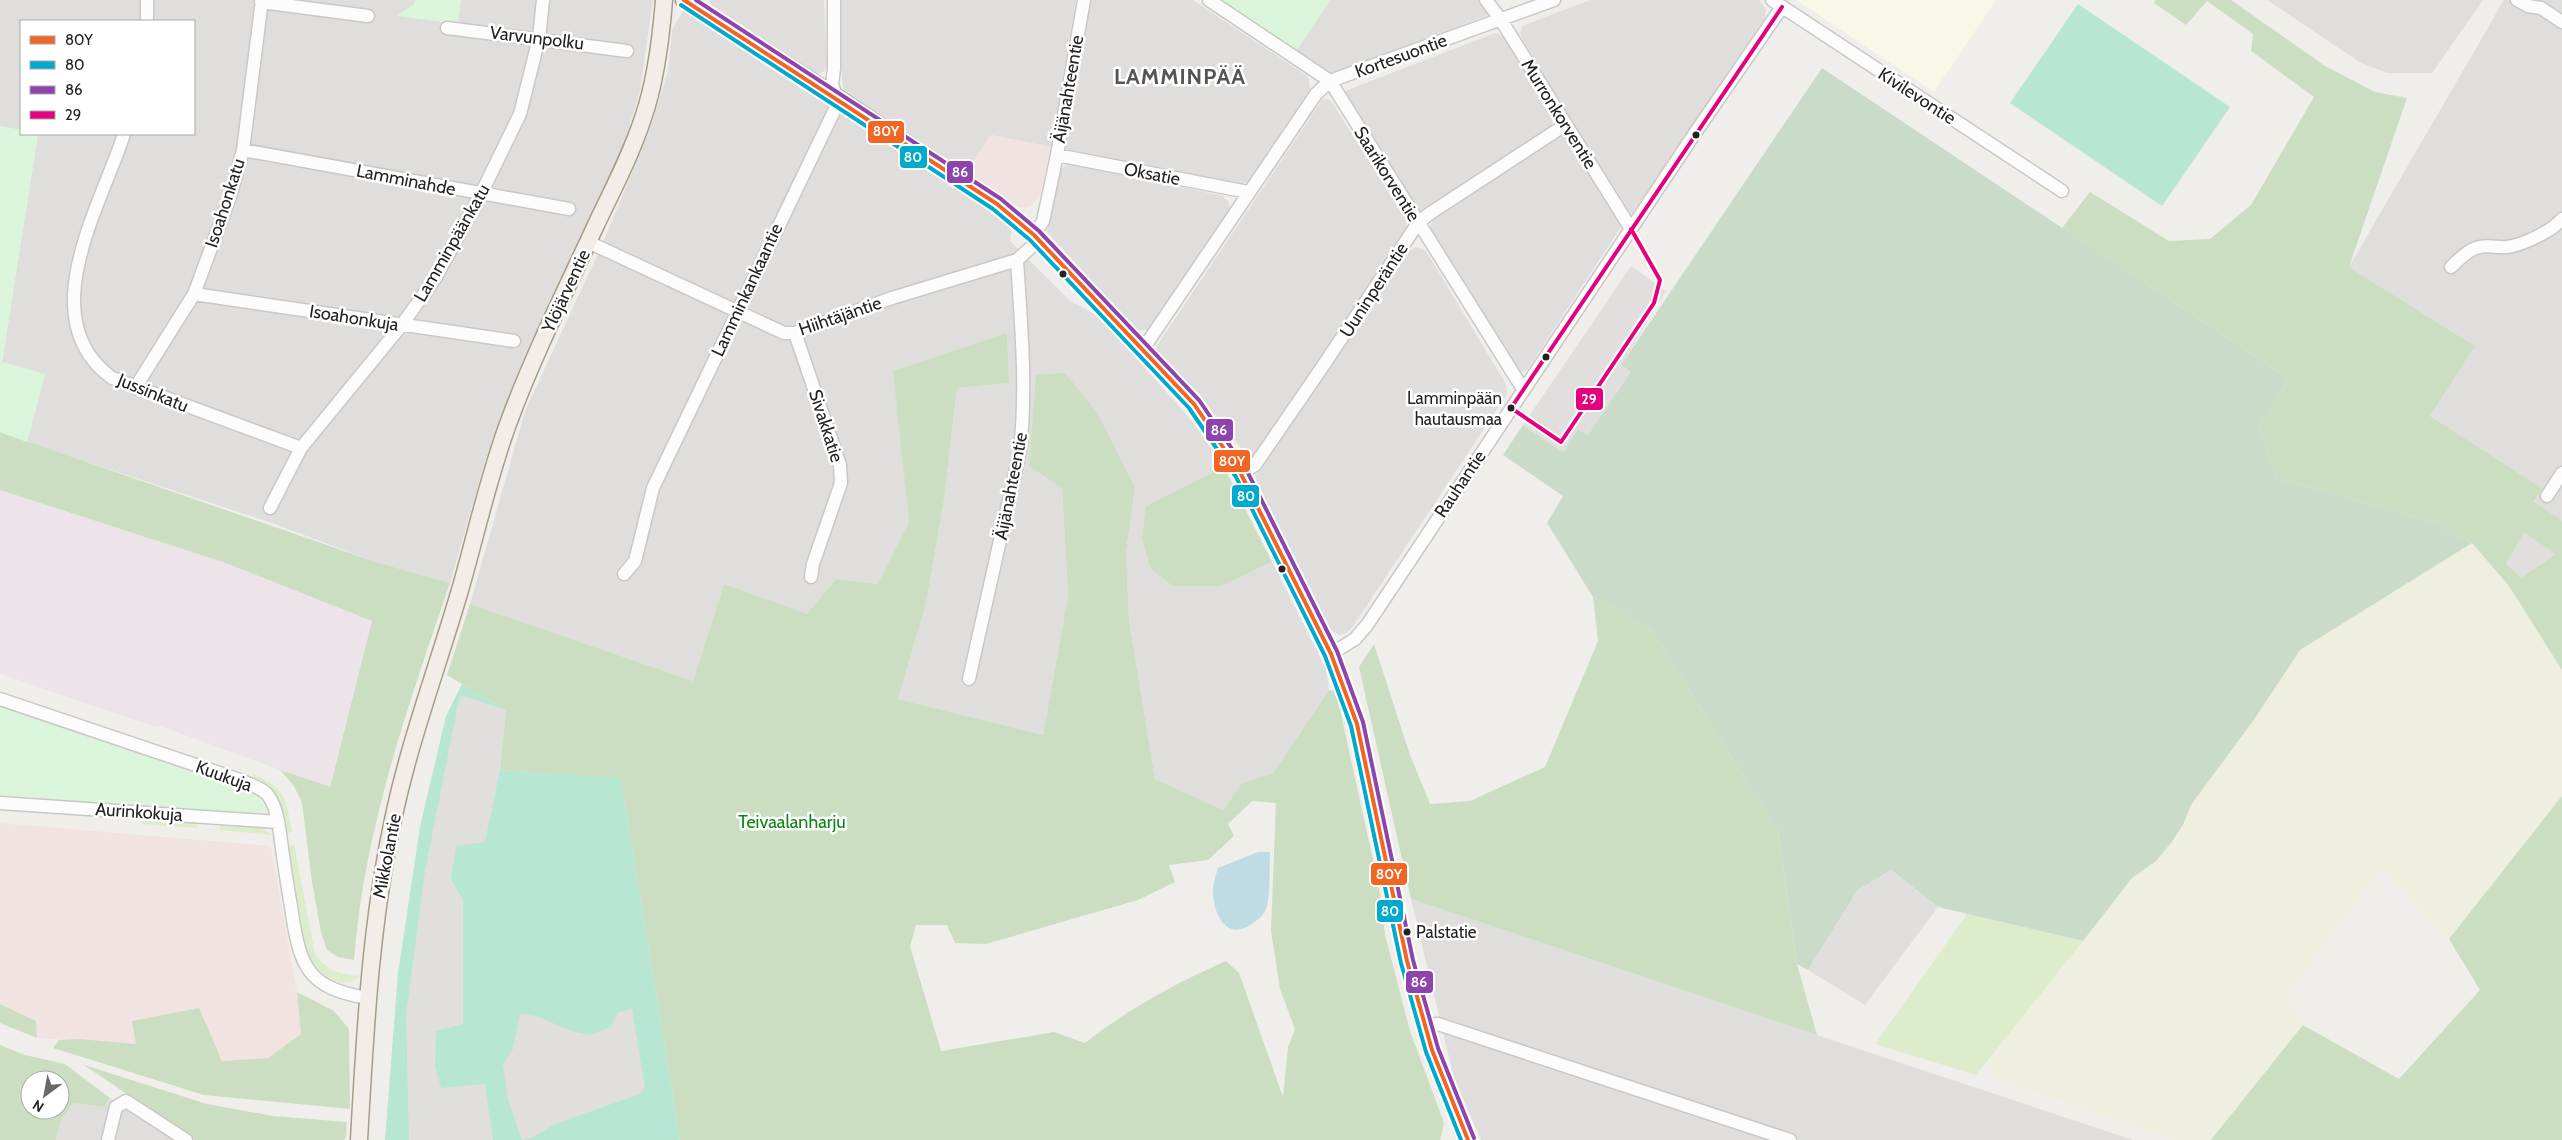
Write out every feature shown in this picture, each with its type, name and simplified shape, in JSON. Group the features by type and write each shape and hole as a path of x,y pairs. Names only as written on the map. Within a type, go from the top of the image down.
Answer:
{"main road":[{"name":"Ylöjärventie","path":"463,582 507,426 554,314 644,117 653,77 664,0"},
{"path":"684,0 836,96 997,204 1036,237 1194,404 1241,474 1331,654 1357,724 1390,890 1424,1025 1442,1080 1468,1140"},
{"name":"Mikkolantie","path":"359,1140 367,1030 367,998 378,902 392,821 416,732 463,582"}],"street":[{"path":"146,20 147,0"},
{"name":"Lamminpäänkatu","path":"270,508 301,448 401,326 436,278 481,194 520,114 539,38 543,0"},
{"name":"Lamminkankaantie","path":"624,574 635,561 653,488 836,106 836,96 832,84 834,69 834,0"},
{"name":"Äijänahteentie","path":"1036,237 1042,221 1057,155 1084,0"},
{"name":"Saarikorventie","path":"1209,0 1330,81 1523,390"},
{"name":"Murronkorventie","path":"1486,0 1501,20 1631,229"},
{"name":"Kortesuontie","path":"1143,349 1316,94 1330,81 1554,0"},
{"path":"2517,0 2528,6 2545,4 2562,22"},
{"path":"261,1 368,16"},
{"name":"Isoahonkatu","path":"135,388 194,294 230,197 243,150 261,1"},
{"name":"Kivilevontie","path":"1777,4 2062,191"},
{"name":"Rauhantie","path":"1331,654 1355,640 1367,626 1631,229 1777,4"},
{"name":"Varvunpolku","path":"447,28 539,38 627,51"},
{"name":"Uuninperäntie","path":"1241,474 1260,458 1418,223 1428,214 1565,125"},
{"name":"Jussinkatu","path":"124,135 83,243 75,277 73,307 81,338 94,361 112,378 135,388 301,448"},
{"name":"Lamminahde","path":"243,150 569,209"},
{"name":"Oksatie","path":"1057,155 1248,192"},
{"path":"2451,267 2473,248 2486,245 2507,247 2538,236 2554,227 2562,218"},
{"name":"Hiihtäjäntie","path":"588,242 784,334 795,333 892,298 1017,260 1036,237"},
{"name":"Äijänahteentie","path":"969,680 1021,443 1023,364 1017,260"},
{"name":"Isoahonkuja","path":"194,294 401,326 514,341"},
{"name":"Sivakkatie","path":"795,333 840,465 841,483 813,564 811,577"},
{"path":"2548,496 2562,473"},
{"name":"Kuukuja","path":"0,699 246,783 268,796 278,822 296,943 304,964 317,979 329,987 346,994 367,998"},
{"name":"Aurinkokuja","path":"0,804 278,822"},
{"path":"1424,1025 1438,1024 1790,1140"},
{"path":"108,1140 116,1107 126,1101 186,1140"}],"shaded area":[{"path":"0,0 653,0 640,91 623,146 520,368 486,458 450,583 376,562 269,522 27,442 45,374 2,362 38,135 195,135 195,20 20,20 20,130 0,126"},
{"path":"710,0 824,0 827,65 824,71 819,74 813,73 712,9"},
{"path":"838,0 1076,0 1051,147 991,135 967,171 843,94"},
{"path":"1091,0 1193,0 1306,75 1309,79 1310,89 1248,182 1239,185 1064,149 1063,145"},
{"path":"1330,0 1480,0 1488,15 1334,74 1296,51"},
{"path":"1590,0 1759,0 1766,9 1765,18 1633,212 1630,213 1541,74 1520,34 1522,26"},
{"path":"1796,0 1996,0 1934,92"},
{"path":"2267,0 2483,0 2432,73 2387,73 2361,63"},
{"path":"2504,0 2562,0 2562,525 2533,505 2542,488 2430,416 2475,346 2349,267"},
{"path":"683,11 972,199 1012,229 1010,241 1070,301 1100,317 1191,420 1224,467 1147,506 1221,586 1272,562 1326,669 1329,690 1273,773 1242,783 1223,810 1155,779 1129,620 1126,553 1135,487 1062,488 1068,596 1043,735 898,699 926,604 944,500 957,388 1009,383 1007,334 894,371 909,522 878,584 836,579 807,615 724,584 693,681 470,604 525,411 602,245 650,129 668,71 672,30"},
{"path":"1495,33 1503,36 1552,118 1552,124 1550,128 1423,212 1419,212 1345,91"},
{"path":"1327,99 1331,101 1405,217 1407,228 1257,459 1251,461 1219,419 1158,353 1156,347 1322,100"},
{"path":"1565,134 1621,227 1527,370 1523,372 1518,370 1431,228 1431,224 1433,220"},
{"path":"991,135 1051,147 1040,195 1031,206 1025,208 1012,205 967,171"},
{"path":"1069,163 1223,196 1229,203 1230,208 1147,330 1137,330 1047,232 1060,170"},
{"path":"1416,247 1426,251 1506,384 1507,394 1352,628 1346,633 1339,635 1328,628 1254,486 1253,480 1405,253"},
{"path":"1631,266 1666,291 1621,365 1631,372 1588,435 1578,429 1563,452 1523,425"},
{"path":"1488,369 1500,379 1507,391 1478,433 1446,411 1447,398 1454,386 1478,382"},
{"path":"0,490 223,562 372,621 329,788 163,727 153,726 0,674"},
{"path":"2524,532 2556,554 2521,578 2506,564"},
{"path":"460,695 506,710 500,770 485,842 456,846 451,879 463,900 463,1024 436,1031 435,1066 441,1088 485,1084 493,1140 409,1140 406,1015 425,871"},
{"path":"0,823 271,846 297,992 301,1034 268,1058 222,1061 133,1021 137,1044 37,1038 36,1021 0,1004"},
{"path":"1891,870 1938,907 1865,1005 1808,970 1858,890"},
{"path":"1411,899 2133,1140 1481,1140 1454,1078"},
{"path":"632,1009 645,1087 640,1094 555,1124 532,1138 522,1140 508,1099 503,1065 513,1049 520,1014 536,1016 574,1032 590,1035 611,1027 618,1012"},
{"path":"110,1098 177,1138 176,1140 56,1140 61,1120 70,1120 70,1107 73,1103 104,1107"}],"green space":[{"path":"415,0 461,0 458,24 397,16 414,4"},
{"path":"1221,0 1330,0 1296,51"},
{"path":"2155,0 2231,0 2325,66 2375,92 2407,98 2349,267 2475,346 2430,416 2542,488 2534,502 2562,521 2562,670 2509,586 2472,543 2433,522 2276,478 2259,427 2289,379 2062,228 2090,192 2169,241 2210,239 2251,205 2314,97 2251,51 2253,34 2207,1 2186,25 2154,3"},
{"path":"2078,4 2230,107 2162,206 2010,103"},
{"name":"Lamminpään hautausmaa","path":"1822,68 2289,379 2259,427 2276,478 2433,522 2472,543 2300,650 2253,721 2191,805 2183,825 2171,843 2156,861 2132,878 2083,941 1938,907 1891,870 1858,890 1808,970 1797,964 1778,831 1651,629 1593,597 1547,523 1563,496 1503,455 1523,425 1563,452 1578,429 1588,435 1630,371 1621,365"},
{"path":"0,126 20,130 20,135 38,135 2,362 45,374 27,442 0,432"},
{"name":"Teivaalanharju","path":"1007,333 1009,383 957,388 944,500 926,604 898,699 1043,735 1068,596 1062,488 1029,466 1036,375 1065,373 1096,411 1135,487 1126,553 1129,620 1155,779 1223,810 1242,783 1273,773 1329,690 1336,691 1380,892 1385,935 1410,1031 1444,1123 1440,1140 680,1140 621,779 500,770 506,710 447,675 470,604 693,681 724,584 807,614 836,579 878,584 909,522 893,371","holes":["1252,801 1276,803 1271,931 1280,989 1295,1029 1288,1047 1283,1097 1239,973 1226,961 1189,978 1153,998 1118,1019 1085,1043 1054,1032 941,1051 910,946 916,925 947,925 955,943 986,944 1138,900 1175,882 1169,865 1208,860 1234,836 1228,824"]},
{"path":"0,432 376,562 450,583 390,768 367,863 359,911 354,960 338,957 327,950 321,932 312,882 302,803 294,786 280,770 330,787 372,621 223,562 0,490"},
{"path":"1224,467 1272,562 1221,586 1173,586 1151,569 1142,539 1146,506"},
{"path":"2472,543 2509,586 2562,670 2562,796 2449,939 2380,868 2286,997 2303,1025 2211,1140 2176,1140 1996,1078 1991,1068 1990,1056 2132,878 2156,861 2183,825 2191,805 2253,721 2300,650"},
{"path":"1593,597 1651,629 1778,831 1797,964 1817,1035 1411,899 1359,667 1374,644 1410,755 1430,804 1470,801 1545,767 1598,641"},
{"path":"462,684 506,710 500,770 621,778 680,1140 385,1140 398,973 420,827 446,716"},
{"path":"0,705 249,791 262,800 266,815 0,795"},
{"path":"252,773 272,784 282,795 288,810 292,832 285,833"},
{"path":"2562,796 2562,1140 2211,1140 2303,1025 2399,1079 2480,990 2449,939"},
{"path":"142,817 198,822 196,828 142,824"},
{"path":"220,824 262,828 272,835 220,830"},
{"path":"294,844 315,954 319,960 334,971 359,976 351,982 339,982 328,977 310,959 299,920 288,847"},
{"path":"1967,914 2083,941 1976,1075 1875,1044"},
{"path":"297,992 334,1011 349,1029 350,1109 204,1095 53,1048 59,1040 79,1039 136,1044 132,1021 199,1008 222,1061 268,1058 301,1034"},
{"path":"0,1004 36,1021 37,1038 0,1023"},
{"path":"0,1045 25,1055 65,1064 110,1098 104,1107 73,1103 70,1107 70,1070 20,1070 20,1120 61,1120 56,1140 0,1140"},
{"path":"84,1065 207,1104 273,1116 347,1122 346,1137 344,1140 195,1140"}],"water":[{"path":"1258,852 1270,852 1269,893 1266,909 1260,918 1244,928 1236,930 1229,928 1219,917 1214,900 1213,891 1218,868"}],"transit line":[{"name":"80Y","path":"684,0 997,204 1034,235 1194,404 1241,474 1331,654 1357,724 1407,961 1432,1050 1468,1140"},
{"name":"86","path":"696,0 1001,199 1039,231 1199,400 1247,471 1337,651 1363,722 1413,960 1438,1048 1474,1138"},
{"name":"80","path":"681,5 993,209 1030,240 1189,408 1236,477 1325,656 1351,726 1401,963 1426,1052 1461,1140"},
{"name":"29","path":"1631,229 1660,280 1654,303 1561,442 1511,408 1782,7"}],"place":[{"name":"Lamminpään hautausmaa","path":"1511,408"},
{"name":"Palstatie","path":"1407,932"}],"district":[{"name":"LAMMINPÄÄ","path":"1180,76"}]}
